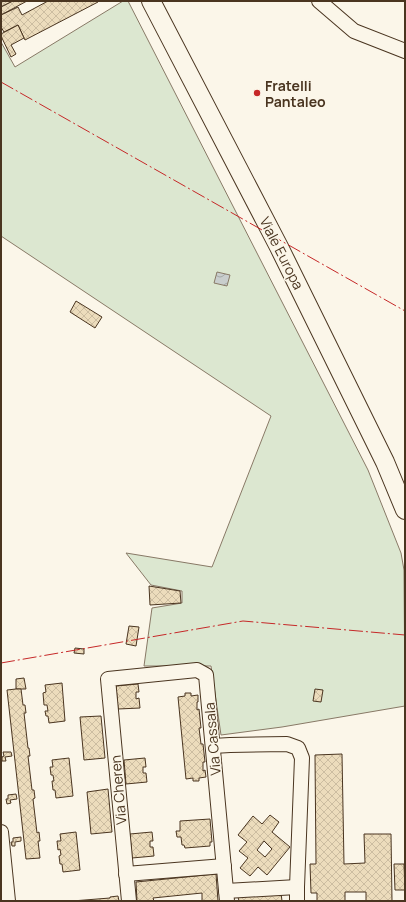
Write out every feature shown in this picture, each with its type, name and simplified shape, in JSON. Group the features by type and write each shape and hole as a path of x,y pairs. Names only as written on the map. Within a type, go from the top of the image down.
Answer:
{"main road":[{"name":"Viale Europa","path":"151,1 280,247 385,462 405,510"}],"street":[{"path":"319,1 354,32 405,51"},
{"name":"Via Cassala","path":"108,679 196,670 206,675 227,896"},
{"name":"Via Cheren","path":"108,679 129,901"},
{"path":"212,746 287,744 298,748 302,758 297,887 298,901"},
{"path":"1,832 8,901"},
{"path":"126,874 224,866"},
{"path":"227,896 297,887"}],"green space":[{"path":"123,1 128,1 368,470 401,553 404,570 405,706 282,727 221,735 211,666 144,666 152,608 182,603 182,591 151,585 126,553 212,567 271,416 1,236 1,42 15,67"}],"water":[{"path":"217,272 230,275 227,286 214,283"}],"building":[{"path":"1,1 13,1 1,7"},
{"path":"13,1 27,1 1,15 1,7"},
{"path":"48,1 98,2 25,40 18,25 4,32 1,27 1,15 18,7 22,15"},
{"path":"18,25 24,38 11,45 16,54 11,57 1,34"},
{"path":"76,301 102,317 95,328 70,312"},
{"path":"149,586 180,591 181,603 150,605"},
{"path":"129,626 139,627 136,646 126,644"},
{"path":"75,648 84,649 84,654 74,653"},
{"path":"24,678 26,689 16,689 16,679"},
{"path":"62,683 65,721 49,723 48,716 46,716 45,711 48,711 47,705 44,705 43,693 46,692 45,685"},
{"path":"138,684 139,692 136,692 136,699 139,698 140,708 118,709 116,686"},
{"path":"21,689 23,705 25,705 26,713 24,713 30,756 28,756 32,790 34,790 35,798 33,799 37,833 39,832 40,841 38,841 40,858 26,859 7,690"},
{"path":"315,689 323,690 321,702 313,701"},
{"path":"185,693 191,693 191,696 198,695 197,710 199,709 201,728 199,728 205,762 203,762 203,771 205,770 206,777 199,778 199,781 193,781 193,778 186,779 178,697 185,696"},
{"path":"101,716 105,758 84,760 80,717"},
{"path":"3,752 11,752 12,756 5,757 6,761 2,761 2,757 4,756"},
{"path":"342,754 344,864 365,863 364,834 391,834 392,901 366,901 366,892 345,892 345,901 317,901 317,893 311,893 310,864 316,864 315,755"},
{"path":"69,758 73,796 56,798 55,790 53,790 53,775 51,775 50,767 53,767 52,760"},
{"path":"145,758 146,767 143,767 143,773 146,773 147,782 126,784 124,760"},
{"path":"108,789 112,832 91,834 87,792"},
{"path":"16,794 17,799 10,800 11,803 7,804 6,799 8,799 8,795"},
{"path":"270,815 279,822 272,832 290,847 267,875 258,867 250,876 240,868 248,858 239,851 247,842 238,835 253,816 262,824","holes":["264,841 272,849 265,857 257,850"]},
{"path":"210,819 212,842 210,842 210,846 185,848 184,845 182,845 181,837 177,837 176,831 180,831 180,821"},
{"path":"76,832 80,870 63,872 62,864 60,864 60,849 58,850 57,841 61,841 60,834"},
{"path":"152,832 153,841 150,841 150,847 153,847 154,856 132,858 130,834"},
{"path":"21,837 21,841 15,842 15,846 12,846 11,842 13,842 13,838"},
{"path":"394,864 404,864 405,890 395,890"},
{"path":"216,874 218,901 202,901 202,893 153,898 154,901 137,901 136,882"},
{"path":"281,893 282,901 239,901 238,897"},
{"path":"118,896 119,901 72,901 110,898"}],"power":[{"path":"1,82 405,311"},
{"path":"1,663 243,621 405,635"}],"place":[{"name":"Fratelli Pantaleo","path":"257,93"}]}
